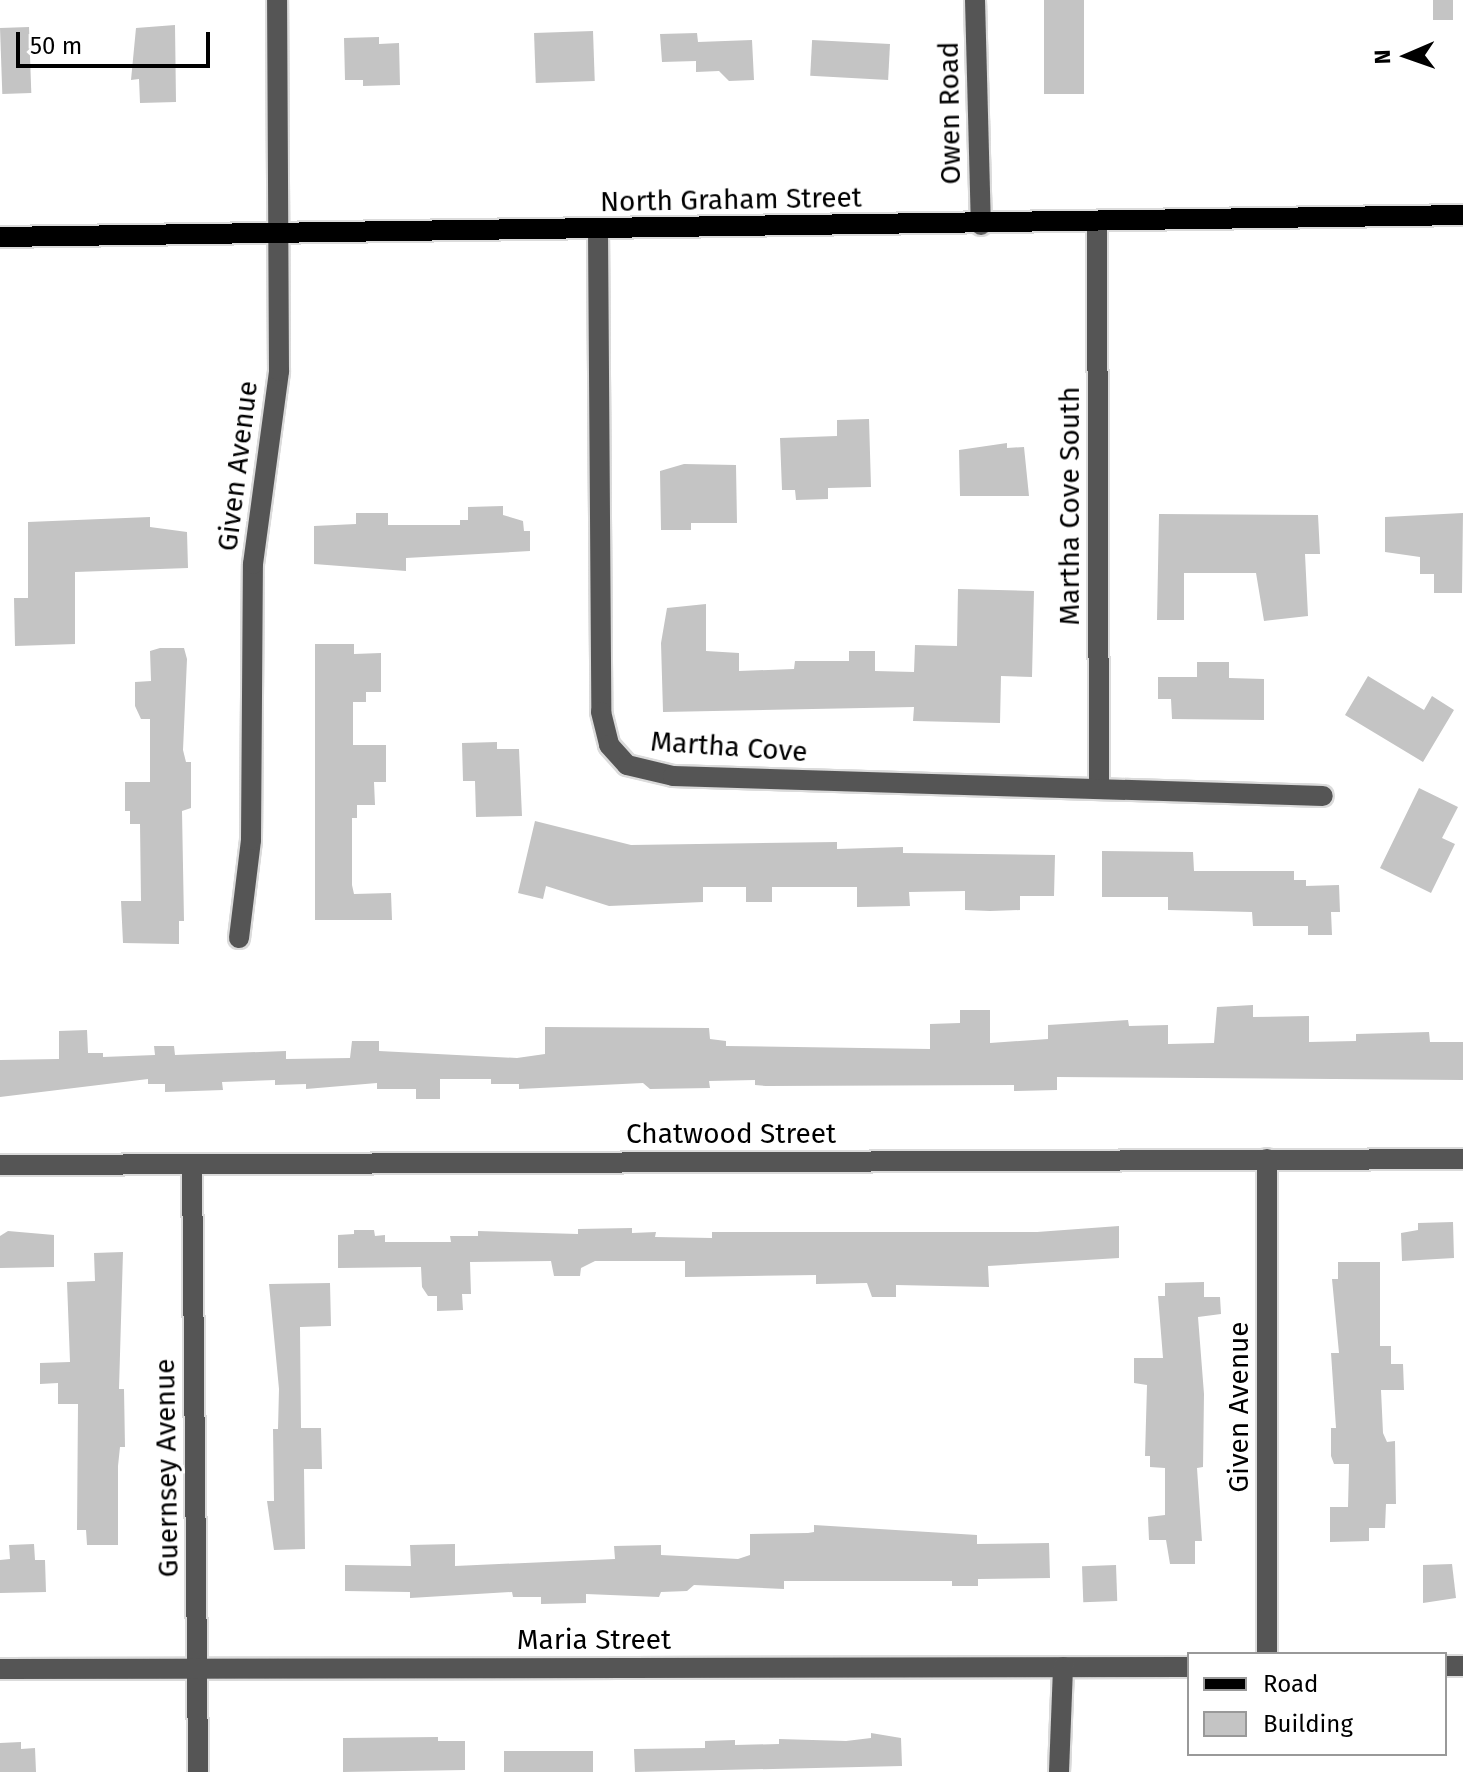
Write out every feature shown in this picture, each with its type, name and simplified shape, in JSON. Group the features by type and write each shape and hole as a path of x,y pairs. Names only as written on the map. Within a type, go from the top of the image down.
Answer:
{"main road":[{"name":"North Graham Street","path":"0,237 981,225 1463,215"}],"street":[{"name":"Given Avenue","path":"239,938 251,840 253,564 279,371 277,0"},
{"name":"Owen Road","path":"975,0 981,225"},
{"name":"Martha Cove South","path":"1097,223 1099,789"},
{"name":"Martha Cove","path":"598,230 601,712 609,745 617,756 638,770 673,776 1323,796"},
{"name":"Given Avenue","path":"1267,1159 1267,1652"},
{"name":"Chatwood Street","path":"0,1165 1463,1159"},
{"name":"Guernsey Avenue","path":"192,1164 198,1772"},
{"path":"1059,1772 1063,1667"},
{"name":"Maria Street","path":"0,1669 1187,1667"}],"building":[{"path":"1044,0 1084,0 1084,94 1044,94"},
{"path":"1433,0 1453,0 1453,20 1433,20"},
{"path":"175,25 176,102 140,103 139,79 131,80 136,28"},
{"path":"29,27 31,93 2,94 0,28"},
{"path":"593,31 595,81 536,83 534,33"},
{"path":"697,33 698,42 752,40 754,80 729,81 719,71 696,72 696,61 662,62 660,34"},
{"path":"379,37 379,44 399,43 400,85 363,86 363,80 345,80 344,38"},
{"path":"812,40 890,44 888,80 810,76"},
{"path":"869,419 871,487 828,488 828,499 796,500 795,490 782,490 780,438 837,436 837,420"},
{"path":"1007,443 1007,448 1024,447 1029,496 960,496 959,450"},
{"path":"684,464 736,465 737,523 691,523 691,530 661,530 660,471"},
{"path":"503,506 503,515 523,521 524,531 530,531 530,551 406,558 406,571 314,564 314,526 356,524 356,513 388,513 388,525 460,525 460,520 468,520 468,507"},
{"path":"1463,513 1462,593 1434,593 1434,574 1420,574 1420,557 1385,552 1385,517"},
{"path":"1159,514 1318,515 1320,554 1305,554 1308,616 1264,621 1256,573 1184,573 1184,620 1157,620"},
{"path":"150,517 150,527 187,532 188,568 75,572 75,644 15,646 14,598 28,598 28,522"},
{"path":"958,589 1034,591 1032,677 1001,676 1000,723 913,721 914,707 663,712 661,643 667,608 706,604 706,651 739,653 739,671 794,669 795,661 849,661 849,651 875,651 875,671 914,672 915,645 957,646"},
{"path":"315,644 354,644 354,654 381,653 381,692 366,692 366,702 353,702 353,745 386,745 386,782 374,782 375,805 357,805 357,818 352,818 352,885 354,894 391,893 392,920 315,920"},
{"path":"184,648 187,659 183,750 186,762 191,762 191,808 182,811 184,921 179,921 179,944 123,943 121,901 141,901 140,824 130,824 130,811 125,811 125,782 150,782 150,719 141,719 135,706 135,682 151,681 150,651"},
{"path":"1197,662 1229,662 1229,678 1264,679 1264,720 1172,719 1171,699 1158,699 1158,677 1197,677"},
{"path":"1368,676 1424,710 1432,696 1454,710 1423,762 1345,715"},
{"path":"497,742 497,749 519,749 522,816 476,817 475,781 463,781 462,743"},
{"path":"1419,788 1458,807 1442,838 1455,844 1431,893 1380,868"},
{"path":"535,821 631,845 837,842 837,849 903,847 903,853 1055,855 1054,896 1020,896 1020,910 990,911 965,910 965,891 909,892 910,906 857,907 857,887 772,887 772,902 746,902 746,887 703,887 703,902 609,906 546,886 543,899 518,893"},
{"path":"1102,851 1193,852 1194,871 1294,871 1294,880 1306,880 1306,886 1339,885 1340,912 1331,912 1332,935 1308,935 1308,926 1253,926 1252,912 1168,910 1168,897 1102,897"},
{"path":"1253,1005 1253,1017 1309,1016 1309,1042 1356,1041 1356,1034 1429,1032 1430,1042 1463,1042 1463,1080 1057,1077 1057,1090 1014,1091 1014,1085 766,1086 755,1085 755,1080 709,1081 710,1088 650,1089 643,1083 519,1089 519,1084 491,1084 491,1079 440,1079 440,1099 416,1099 416,1089 377,1089 377,1083 306,1089 306,1084 275,1085 275,1080 222,1082 223,1090 165,1092 165,1084 148,1084 148,1079 0,1097 0,1060 59,1059 59,1031 87,1030 88,1053 103,1053 103,1057 155,1055 154,1046 174,1046 175,1055 286,1051 286,1059 350,1058 352,1041 379,1041 379,1051 517,1058 545,1054 545,1027 709,1028 710,1039 726,1041 726,1046 930,1049 930,1024 960,1023 960,1010 990,1010 990,1043 1048,1039 1048,1025 1128,1020 1129,1026 1168,1025 1168,1044 1214,1043 1217,1007"},
{"path":"1453,1222 1454,1258 1402,1261 1401,1233 1418,1230 1418,1223"},
{"path":"1119,1226 1119,1258 988,1266 989,1287 896,1285 896,1297 872,1297 867,1283 816,1284 816,1275 685,1277 685,1261 595,1261 581,1268 580,1276 554,1276 551,1261 470,1262 471,1294 462,1294 463,1310 437,1311 437,1296 428,1296 422,1287 421,1267 338,1268 338,1235 354,1234 354,1230 374,1230 375,1236 385,1235 385,1242 451,1242 450,1236 478,1236 478,1231 578,1234 578,1229 632,1228 632,1233 656,1232 655,1237 712,1238 712,1232 1037,1232"},
{"path":"8,1231 54,1235 54,1267 0,1268 0,1236"},
{"path":"123,1252 119,1389 124,1389 125,1447 120,1447 118,1466 118,1545 87,1545 86,1530 77,1530 78,1404 58,1404 58,1383 40,1384 40,1363 70,1362 67,1282 95,1281 94,1253"},
{"path":"1338,1262 1380,1262 1380,1346 1391,1346 1391,1364 1403,1364 1404,1390 1381,1390 1383,1433 1387,1442 1395,1441 1396,1504 1386,1504 1385,1528 1369,1528 1369,1541 1330,1542 1330,1507 1348,1507 1349,1464 1334,1464 1331,1456 1331,1428 1336,1428 1331,1353 1339,1353 1332,1279 1338,1279"},
{"path":"1204,1282 1204,1297 1220,1297 1221,1314 1198,1317 1204,1394 1203,1467 1197,1468 1202,1541 1195,1541 1195,1564 1170,1564 1166,1540 1149,1540 1148,1517 1165,1515 1165,1468 1150,1467 1150,1456 1145,1456 1147,1385 1134,1383 1134,1358 1163,1358 1158,1296 1165,1296 1165,1283"},
{"path":"330,1283 331,1326 300,1327 301,1428 321,1428 322,1469 304,1469 305,1549 274,1550 267,1501 274,1501 273,1429 278,1429 279,1389 269,1284"},
{"path":"814,1525 977,1535 977,1544 1049,1543 1050,1578 978,1579 978,1586 952,1586 952,1581 784,1581 784,1589 694,1585 687,1591 661,1592 659,1597 586,1594 586,1603 541,1604 541,1597 513,1597 512,1592 410,1598 410,1592 345,1591 345,1565 411,1566 410,1545 455,1544 455,1566 615,1559 614,1546 661,1545 661,1555 738,1559 750,1555 750,1534 808,1533 814,1532"},
{"path":"34,1544 35,1560 45,1560 46,1592 0,1593 0,1560 10,1559 9,1545"},
{"path":"1452,1564 1456,1598 1423,1603 1423,1565"},
{"path":"1116,1565 1117,1601 1083,1602 1082,1566"},
{"path":"871,1733 901,1738 902,1766 635,1772 634,1749 705,1748 705,1741 735,1740 735,1745 779,1744 779,1739 846,1741 871,1738"},
{"path":"438,1737 438,1741 465,1741 465,1770 343,1772 343,1738"},
{"path":"21,1742 21,1749 35,1748 36,1772 0,1772 0,1743"},
{"path":"504,1751 593,1751 593,1772 504,1772"}]}
